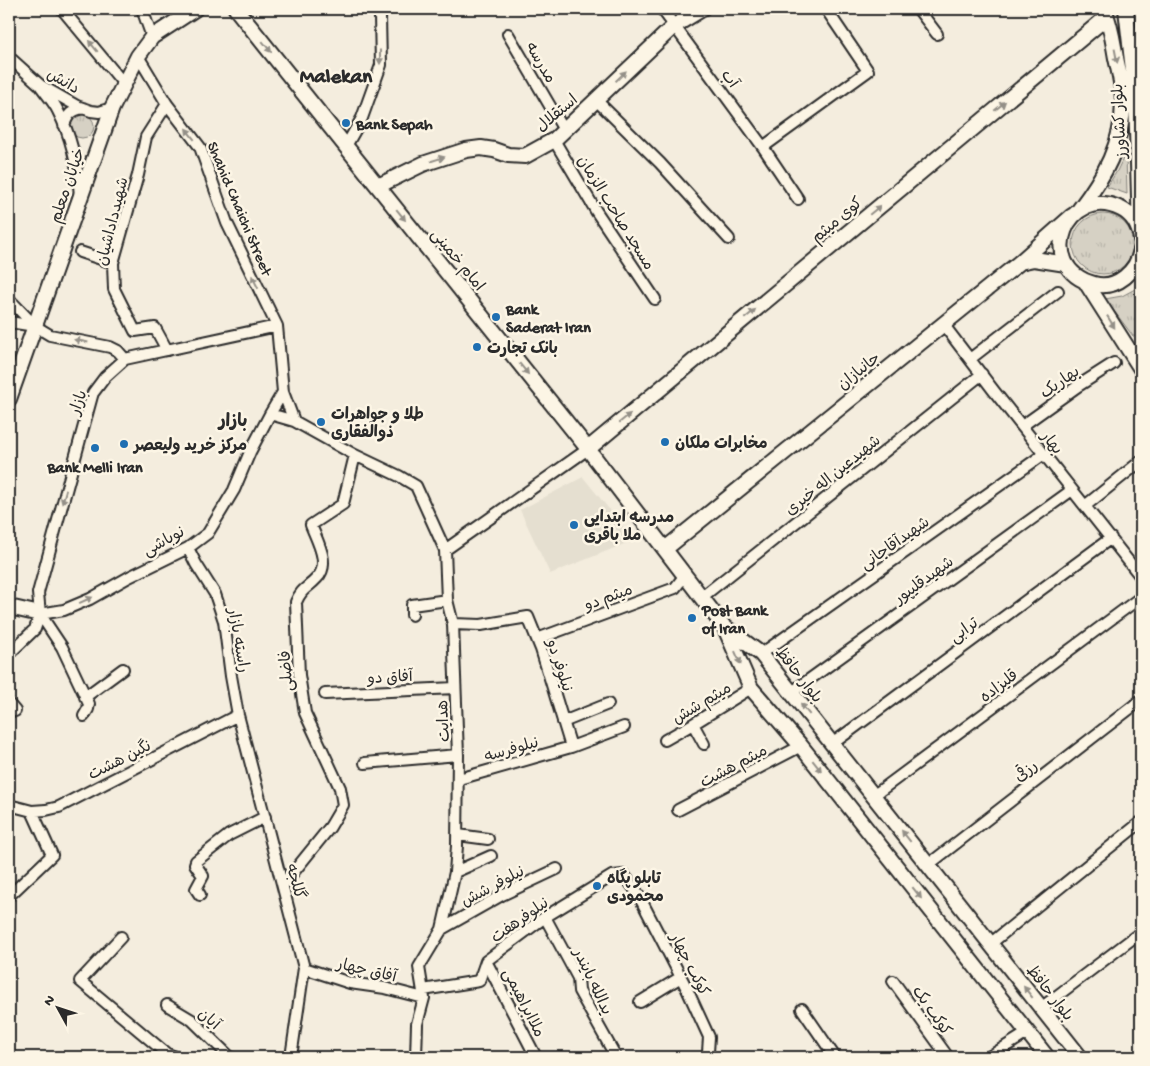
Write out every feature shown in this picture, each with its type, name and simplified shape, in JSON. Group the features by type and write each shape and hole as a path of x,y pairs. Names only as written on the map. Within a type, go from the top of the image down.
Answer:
{"main road":[{"name":"خیابان معلم","path":"9,399 112,108 138,56 152,37 195,9"},
{"name":"امام خمینی","path":"236,9 588,449 725,628"},
{"name":"استقلال","path":"378,186 423,164 466,150 480,148 508,155 525,156 559,135 674,26 702,9"},
{"name":"بلوار کشاورز","path":"1126,9 1136,96 1141,235"},
{"name":"بلوار کشاورز","path":"1075,214 1103,176 1117,146 1121,123 1123,100 1119,71 1106,13"},
{"name":"کوی میثم","path":"588,449 1106,13"},
{"path":"1141,235 1134,220 1126,211 1102,204 1089,206 1075,214 1065,227 1062,239 1062,252 1066,264 1074,274 1085,281 1111,284 1123,279 1141,260"},
{"name":"جانبازان","path":"665,549 1019,262 1075,214"},
{"path":"1019,262 1034,260 1066,264"},
{"path":"1085,281 1141,369"},
{"name":"نوباشی","path":"9,607 40,614"},
{"path":"725,628 752,688 801,746 1047,1057"},
{"name":"بلوار حافظ","path":"725,628 762,654 1080,1057"}],"street":[{"path":"62,9 124,84"},
{"path":"142,9 152,37"},
{"path":"346,146 362,118 381,65 380,16 378,9"},
{"name":"آب","path":"662,9 763,147 798,199"},
{"path":"763,147 868,71 826,9"},
{"path":"918,9 937,34"},
{"name":"مدرسه","path":"508,34 559,135"},
{"name":"Shahid Chaichi Street","path":"138,56 167,104 200,147 227,223 277,326 284,392 294,421"},
{"name":"دانش","path":"9,58 40,85 83,108 100,112 112,108"},
{"path":"40,85 58,110 64,125 73,152 80,200"},
{"path":"596,100 660,163 729,239"},
{"name":"شهیدداداشیان","path":"167,104 146,137 138,175 113,263 114,289 135,331 155,328 167,350"},
{"path":"64,125 74,110 83,108"},
{"name":"مسجد صاحب الزمان","path":"559,135 596,211 655,299"},
{"path":"80,252 113,263"},
{"path":"970,360 1058,291"},
{"path":"9,299 34,326 50,335 110,347 118,351 124,359 277,326"},
{"path":"9,322 34,326"},
{"name":"بهار","path":"943,324 1141,577"},
{"name":"بازار","path":"40,614 38,593 93,393 124,359"},
{"name":"بهاریک","path":"1022,426 1114,362"},
{"name":"شهیدعین اله خیری","path":"702,597 982,374"},
{"name":"نوباشی","path":"40,614 64,610 90,599 188,548 208,533 234,490 250,452 284,392"},
{"path":"270,414 294,421 416,486 446,550 588,449"},
{"name":"شهیدآقاجانی","path":"762,654 1044,454"},
{"name":"فاضلی","path":"282,885 330,827 343,805 340,788 305,713 299,675 296,602 300,592 319,577 323,567 322,556 312,525 343,504 355,455"},
{"path":"1085,506 1141,460"},
{"name":"شهیدقلیپور","path":"792,692 1072,490"},
{"name":"ترابی","path":"832,744 1110,538"},
{"name":"راسته بازار","path":"188,548 215,594 224,621 238,715"},
{"name":"هدایت","path":"416,1057 416,1024 423,994 419,967 442,929 455,872 458,835 458,755 453,624 447,600 446,550"},
{"name":"میثم دو","path":"537,639 675,588 685,575"},
{"name":"قلیزاده","path":"873,796 1141,598"},
{"path":"412,615 412,605 447,600"},
{"path":"9,654 35,629 40,614"},
{"path":"40,614 62,647 89,704 84,716"},
{"name":"نیلوفر دو","path":"453,624 481,625 528,617 550,676 562,722 571,747"},
{"path":"85,697 123,669"},
{"name":"آفاق دو","path":"325,694 455,688"},
{"name":"میثم شش","path":"665,740 752,688"},
{"name":"رزقی","path":"928,865 1141,700"},
{"path":"562,722 608,704"},
{"name":"گللجه","path":"238,715 304,968 291,1057"},
{"name":"نگین هشت","path":"9,805 32,812 59,807 238,715"},
{"path":"693,724 704,744"},
{"name":"نیلوفرسه","path":"458,779 571,747 624,727"},
{"name":"میثم هشت","path":"678,810 801,746"},
{"path":"365,763 458,755"},
{"path":"9,896 52,854 32,812"},
{"path":"200,895 196,889 203,876 196,861 229,835 265,818"},
{"path":"990,944 1141,822"},
{"path":"458,835 488,839"},
{"path":"455,872 492,856"},
{"name":"نیلوفر شش","path":"442,929 502,895 557,869"},
{"name":"نیلوفرهفت","path":"423,994 479,982 486,961 545,917 612,876 624,875 634,888"},
{"name":"کوکب چهار","path":"634,888 686,987 709,1037 708,1052 710,1057"},
{"name":"یدالله بایندر","path":"545,917 578,978 579,991 616,1057"},
{"path":"1040,1008 1141,932"},
{"path":"121,937 80,981 167,1054 176,1057"},
{"name":"ملاابراهیمی","path":"486,961 536,1057"},
{"name":"آفاق چهار","path":"304,968 350,983 423,994"},
{"path":"640,1002 681,978"},
{"name":"کوکب یک","path":"893,981 948,1057"},
{"name":"آیان","path":"167,1005 192,1020 230,1057"},
{"path":"802,1009 835,1057"},
{"path":"988,1057 1028,1032"}],"shaded area":[{"name":"مدرسه ابتدایی ملا باقری","path":"583,477 634,540 550,574 520,510"}],"green space":[{"path":"82,114 91,117 94,126 91,135 82,138 73,135 70,126 73,117"},
{"path":"1126,152 1127,194 1107,187"},
{"path":"1097,214 1109,214 1120,219 1128,227 1133,238 1131,256 1120,269 1109,274 1097,274 1086,269 1078,261 1073,250 1073,238 1078,227 1086,219"},
{"path":"1135,289 1141,331 1141,335 1138,337 1133,336 1105,299 1122,296"}],"place":[{"name":"Bank Sepah","path":"346,123"},
{"name":"Bank Saderat Iran","path":"496,317"},
{"name":"بانک تجارت","path":"477,347"},
{"name":"طلا و جواهرات ذوالفقاری","path":"321,422"},
{"name":"مخابرات ملکان","path":"665,442"},
{"name":"مرکز خرید ولیعصر","path":"124,444"},
{"name":"Bank Melli Iran","path":"95,448"},
{"name":"مدرسه ابتدایی ملا باقری","path":"574,525"},
{"name":"Post Bank of Iran","path":"692,618"},
{"name":"تابلو پگاه محمودی","path":"597,886"}],"district":[{"name":"Malekan","path":"336,75"},
{"name":"بازار","path":"233,420"}]}
